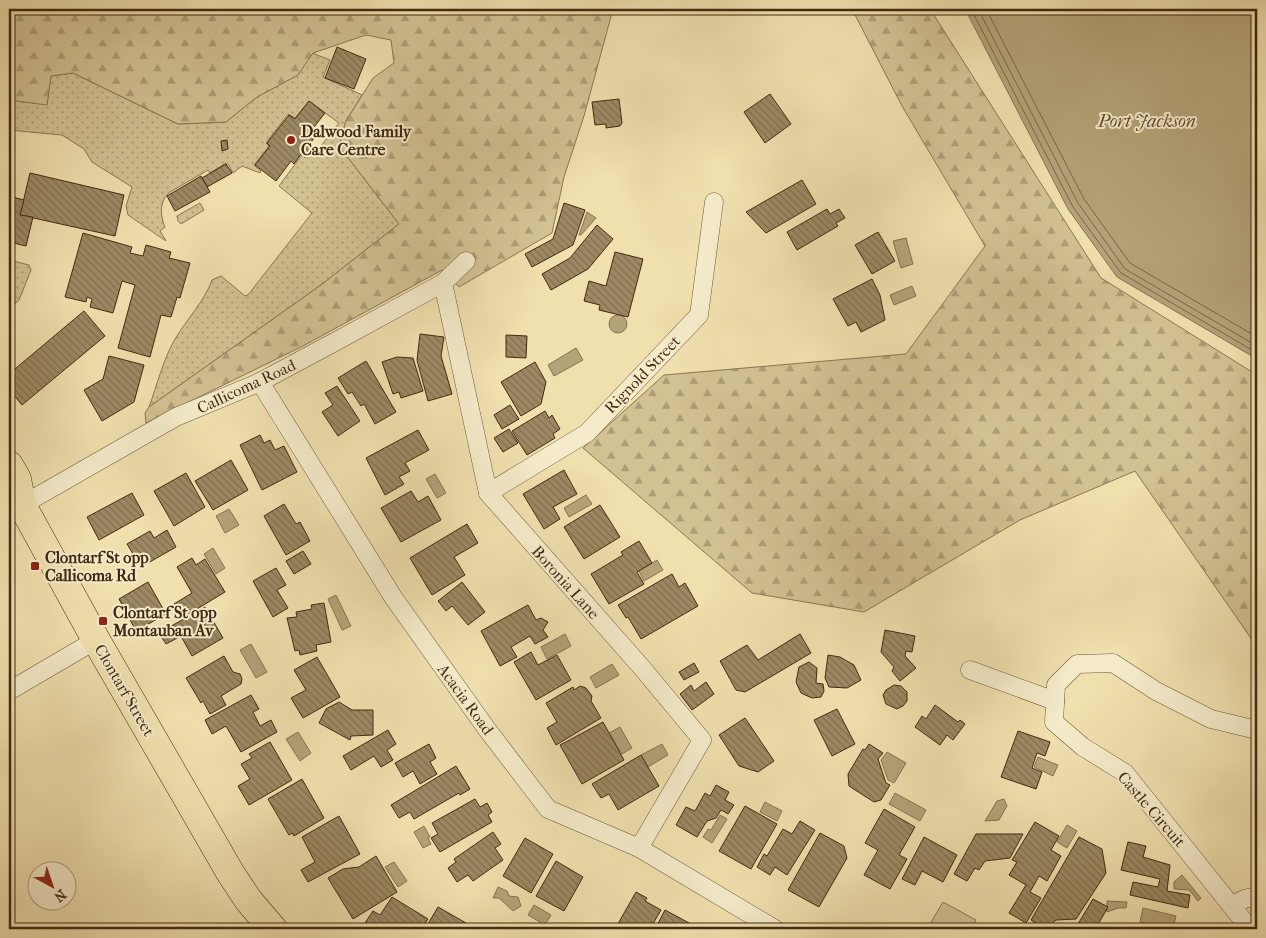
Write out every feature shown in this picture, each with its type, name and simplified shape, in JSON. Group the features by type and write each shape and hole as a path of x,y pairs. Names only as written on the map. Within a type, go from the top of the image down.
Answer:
{"main road":[{"name":"Clontarf Street","path":"9,465 17,480 16,500 231,874 249,901 273,929"}],"street":[{"name":"Rignold Street","path":"488,493 586,433 698,315 714,202"},
{"name":"Callicoma Road","path":"16,500 176,417 260,382 443,283 466,261"},
{"name":"Boronia Lane","path":"443,283 488,493 643,668 702,740 639,848"},
{"name":"Acacia Road","path":"260,382 393,597 486,728 548,809 639,848 764,927"},
{"path":"9,691 96,640"},
{"name":"Castle Circuit","path":"1250,929 1125,773 1083,747 1054,722 1056,685 1077,664 1113,663 1156,691 1211,719 1257,730"},
{"path":"970,670 1055,701"},
{"path":"1232,906 1244,899 1257,896"}],"green space":[{"path":"9,9 613,9 584,116 564,177 552,233 459,287 442,270 303,346 146,423 145,413 149,407 321,285 399,224 339,146 346,121 373,78 394,63 391,40 366,35 313,53 298,75 257,97 226,122 178,124 73,73 51,76 47,105 9,100"},
{"path":"852,9 930,9 1101,278 1257,375 1257,647 1135,471 1020,520 864,612 752,593 583,448 664,375 906,354 985,246 902,106"},
{"path":"312,53 330,60 323,77 362,95 346,121 339,146 399,224 321,285 149,407 171,347 205,296 212,280 221,276 245,296 248,295 312,213 279,186 302,155 305,158 310,151 314,155 339,123 309,101 295,118 288,114 266,143 269,146 254,165 261,171 260,173 242,166 233,173 226,163 210,173 208,170 170,192 162,204 162,218 165,227 160,231 166,241 128,215 126,206 132,187 92,162 84,149 62,135 9,130 9,100 47,104 51,76 73,73 178,124 226,122 257,97 298,75"},
{"path":"200,203 204,210 181,224 178,221 177,216"},
{"path":"9,260 29,265 31,270 19,300 9,310"},
{"path":"943,902 976,920 971,929 927,929"}],"water":[{"name":"Port Jackson","path":"965,9 1257,9 1257,359 1117,277 1068,209"},
{"path":"587,212 596,218 579,235"},
{"path":"906,238 913,264 901,268 893,241"},
{"path":"912,286 916,296 894,305 890,295"},
{"path":"614,315 622,315 627,320 625,331 614,333 609,328 609,320"},
{"path":"576,348 583,360 554,376 548,365"},
{"path":"435,474 446,493 437,498 426,479"},
{"path":"586,495 592,504 569,517 564,508"},
{"path":"229,509 239,525 225,533 216,516"},
{"path":"213,548 225,568 216,574 204,554"},
{"path":"657,560 663,570 644,581 639,571"},
{"path":"336,595 351,626 342,630 328,599"},
{"path":"565,634 571,646 547,659 541,647"},
{"path":"251,644 267,672 256,678 240,650"},
{"path":"612,664 619,675 596,688 590,677"},
{"path":"620,727 632,748 622,754 609,733"},
{"path":"298,732 311,753 300,761 286,739"},
{"path":"662,744 668,755 648,767 641,755"},
{"path":"887,752 906,763 894,783 888,780 881,760"},
{"path":"1038,757 1058,765 1053,776 1034,767"},
{"path":"895,793 926,810 920,821 889,804"},
{"path":"1004,799 1007,806 999,820 985,821 997,801"},
{"path":"765,802 782,811 777,821 760,812"},
{"path":"720,815 727,819 712,843 703,837 708,829 711,830"},
{"path":"1067,825 1077,831 1067,848 1057,842"},
{"path":"424,826 430,837 428,838 431,844 423,848 414,832"},
{"path":"394,862 407,881 398,887 385,867"},
{"path":"1182,875 1201,898 1198,901 1189,890 1174,889 1174,882"},
{"path":"498,887 507,891 509,896 518,897 521,906 513,911 499,898 493,898"},
{"path":"1107,901 1127,902 1126,908 1118,908 1107,912"},
{"path":"534,905 551,915 545,925 528,915"},
{"path":"1143,908 1176,916 1173,929 1140,922"}],"building":[{"path":"337,47 366,59 354,89 325,78"},
{"path":"770,94 791,124 765,143 744,112"},
{"path":"619,99 622,123 620,126 606,128 606,124 595,125 592,102"},
{"name":"Dalwood Family Care Centre","path":"309,101 325,113 310,132 316,136 308,146 311,148 305,157 301,154 294,164 291,161 276,181 255,165 270,146 267,143 289,115 295,119"},
{"path":"227,140 228,149 222,151 221,141"},
{"path":"226,164 232,173 207,187 202,178"},
{"path":"30,173 124,195 115,236 20,215"},
{"path":"201,176 210,192 175,211 167,196"},
{"path":"802,180 816,204 766,233 746,212"},
{"path":"9,196 24,200 20,215 33,217 26,246 9,242"},
{"path":"564,203 585,210 573,245 532,267 525,254 553,239"},
{"path":"827,209 830,214 839,209 845,218 836,223 838,226 797,250 787,232"},
{"path":"597,225 613,239 588,269 551,290 542,274 570,258"},
{"path":"878,232 895,261 872,274 855,245"},
{"path":"83,233 132,247 130,253 143,256 146,245 171,252 169,258 190,263 180,298 177,297 171,317 161,315 150,357 118,348 135,285 122,281 113,313 90,307 92,299 87,297 86,302 65,297"},
{"path":"615,252 643,259 628,317 599,310 600,305 584,301 589,281 606,286"},
{"path":"872,279 880,295 885,320 861,332 856,322 848,326 833,299"},
{"path":"84,311 105,336 22,405 9,389 9,374"},
{"path":"420,334 444,337 441,356 452,394 428,401 417,360"},
{"path":"506,335 527,336 526,358 506,357"},
{"path":"109,356 144,365 134,402 102,421 84,390 103,379"},
{"path":"397,357 413,358 423,391 401,398 399,392 393,394 382,362"},
{"path":"366,361 396,412 375,424 364,404 361,406 352,392 348,394 338,378"},
{"path":"535,362 546,382 541,404 521,416 501,382"},
{"path":"337,386 360,421 338,436 322,412 333,405 325,393"},
{"path":"510,405 519,419 502,429 494,415"},
{"path":"545,411 549,418 552,415 560,429 553,434 555,438 527,455 512,431"},
{"path":"509,429 518,443 503,452 494,438"},
{"path":"418,430 429,450 405,463 410,471 399,477 404,484 385,495 366,458"},
{"path":"260,435 264,443 270,440 275,450 284,446 297,472 262,490 240,445"},
{"path":"231,460 248,490 213,510 195,481"},
{"path":"564,470 577,494 553,507 560,519 544,529 523,494"},
{"path":"186,473 205,507 174,526 154,491"},
{"path":"411,491 418,502 428,496 441,520 401,542 381,508"},
{"path":"132,493 144,515 99,540 87,517"},
{"path":"284,504 296,524 300,522 310,541 286,555 264,516"},
{"path":"600,505 620,537 584,559 564,527"},
{"path":"467,524 478,543 454,557 465,575 432,595 410,558"},
{"path":"167,530 176,547 141,567 127,544 150,531 154,538"},
{"path":"639,541 652,563 637,572 644,584 609,604 591,574 623,555 621,552"},
{"path":"303,551 311,564 294,574 286,561"},
{"path":"192,558 196,565 205,559 225,592 182,618 174,604 192,593 177,567"},
{"path":"276,568 286,585 277,590 288,608 273,617 253,581"},
{"path":"672,574 679,587 685,583 698,606 641,639 628,617 626,618 618,605"},
{"path":"148,582 166,614 136,631 119,599"},
{"path":"462,582 485,612 468,625 452,606 446,611 438,601"},
{"path":"324,603 331,642 316,645 317,651 300,655 299,650 295,651 287,618 297,617 296,612 312,609 311,605"},
{"path":"528,605 536,620 541,618 548,622 543,630 548,637 535,644 530,636 511,647 517,657 500,666 481,631"},
{"path":"205,607 223,638 192,656 181,636 166,644 159,633"},
{"path":"885,630 915,636 912,652 906,651 905,656 916,668 900,681 892,671 894,667 881,652"},
{"path":"800,634 811,653 745,692 736,690 720,661 747,645 758,660"},
{"path":"531,652 538,665 557,655 571,680 536,700 514,662"},
{"path":"828,655 840,657 854,665 861,680 847,688 829,687 825,678"},
{"path":"224,656 233,672 240,674 241,684 221,696 226,705 210,714 186,678"},
{"path":"317,657 340,697 303,718 291,698 306,690 294,670"},
{"path":"809,662 817,668 816,683 823,684 824,691 821,697 812,698 801,693 796,682 799,667"},
{"path":"694,663 699,672 684,680 679,672"},
{"path":"706,682 714,694 692,710 680,694 691,685 694,691"},
{"path":"894,685 901,686 907,692 907,701 897,709 886,704 883,695 886,690"},
{"path":"580,686 586,688 592,696 591,701 601,718 556,745 547,728 557,722 546,703 573,687 574,690"},
{"path":"251,695 259,709 253,712 260,726 271,720 277,732 241,752 226,726 212,734 205,720"},
{"path":"339,702 352,710 373,710 373,735 351,736 350,740 319,723 326,709"},
{"path":"935,705 958,722 960,720 965,724 953,740 947,735 940,745 915,727 922,716 926,719"},
{"path":"837,709 855,744 832,756 814,720"},
{"path":"745,718 774,761 758,772 739,766 719,735"},
{"path":"603,722 624,760 582,784 560,745"},
{"path":"388,730 396,744 387,750 393,760 381,767 374,756 351,770 343,756"},
{"path":"1018,731 1050,742 1045,756 1037,753 1032,768 1042,772 1036,789 1001,777"},
{"path":"270,742 292,780 249,805 238,786 250,779 241,764 252,758 249,754"},
{"path":"429,744 436,758 430,762 437,774 420,784 413,771 403,777 395,763"},
{"path":"869,744 883,753 878,759 886,783 890,785 881,800 874,802 849,786 848,774 863,749 865,750"},
{"path":"641,755 659,786 618,810 609,794 601,798 592,784"},
{"path":"456,766 470,789 460,795 459,793 414,819 410,812 399,818 391,805"},
{"path":"302,779 324,818 294,836 292,833 289,835 268,799"},
{"path":"716,785 729,792 725,800 734,805 728,814 721,810 716,818 707,821 697,837 676,825 686,807 695,811 705,793 710,796"},
{"path":"475,799 480,807 487,803 492,812 488,815 492,822 440,852 431,838 438,834 432,823"},
{"path":"745,806 777,824 751,869 719,851"},
{"path":"884,809 915,827 899,855 907,859 890,889 864,875 878,850 865,843"},
{"path":"339,816 360,854 308,882 301,870 315,862 302,837"},
{"path":"800,821 815,830 787,875 775,867 770,875 757,867 764,854 767,856 783,829 792,834"},
{"path":"1035,822 1059,836 1051,850 1061,856 1047,881 1039,876 1030,892 1041,898 1026,923 1009,913 1026,885 1009,875 1017,862 1012,860"},
{"path":"493,832 501,844 495,848 503,860 473,881 468,875 457,882 448,868 456,862 454,859"},
{"path":"820,833 844,846 847,858 819,907 788,890"},
{"path":"976,834 1023,834 1010,858 985,861 979,870 975,868 967,881 954,874"},
{"path":"924,837 957,855 943,882 922,871 915,885 902,879"},
{"path":"1079,837 1102,849 1106,873 1076,919 1056,920 1046,929 1031,920"},
{"path":"525,838 553,854 531,893 503,876"},
{"path":"1128,842 1146,846 1143,857 1170,865 1167,891 1190,895 1188,908 1130,895 1133,882 1158,887 1160,879 1121,870"},
{"path":"376,856 397,892 353,919 328,878 343,869 359,867"},
{"path":"556,861 583,877 564,911 536,896"},
{"path":"636,892 647,898 645,901 661,910 650,929 615,929"},
{"path":"392,897 428,919 421,929 361,929 373,911 380,915"},
{"path":"1093,899 1108,907 1096,928 1099,929 1075,929"},
{"path":"438,907 466,923 462,929 425,929"},
{"path":"665,910 691,924 688,929 655,929"}],"place":[{"name":"Dalwood Family Care Centre","path":"291,140"},
{"name":"Clontarf St opp Callicoma Rd","path":"35,566"},
{"name":"Clontarf St opp Montauban Av","path":"103,621"}]}
